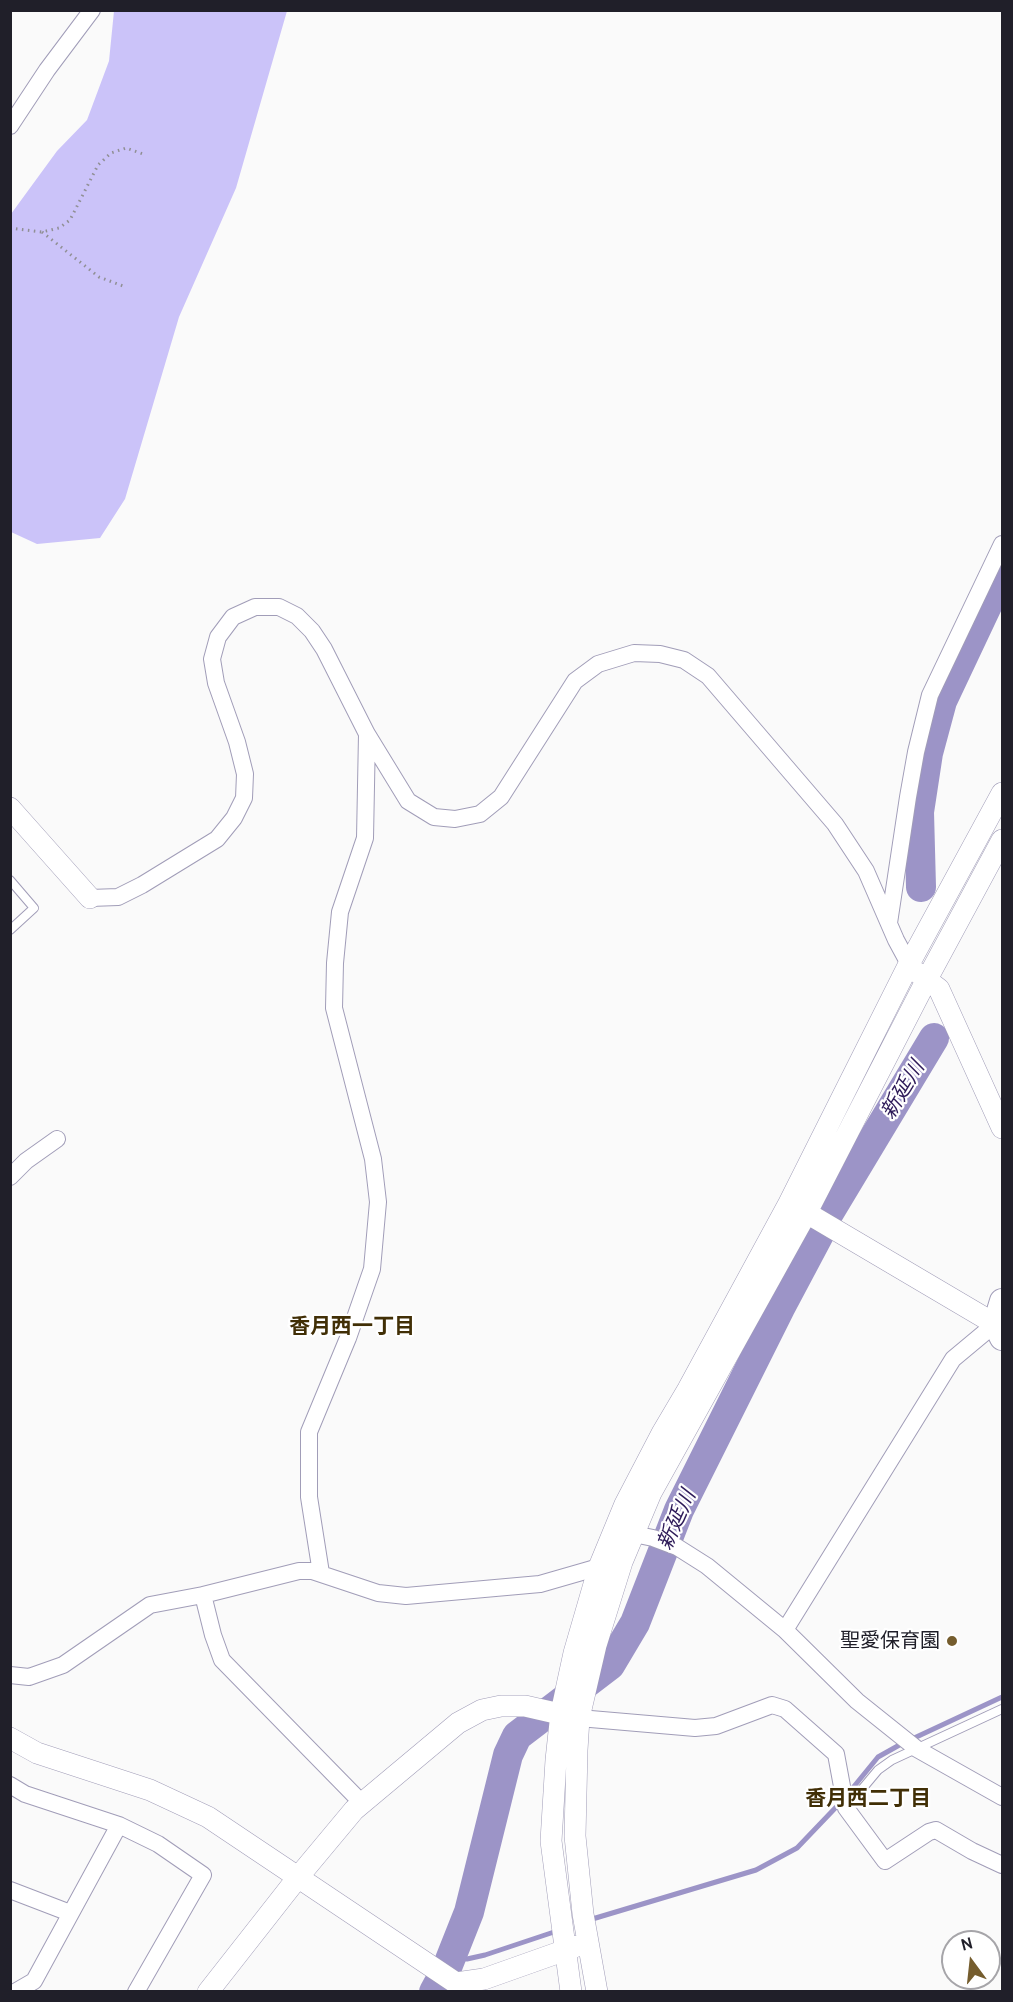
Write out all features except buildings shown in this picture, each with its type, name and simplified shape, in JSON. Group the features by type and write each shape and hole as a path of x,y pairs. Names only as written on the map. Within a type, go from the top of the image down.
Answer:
{"main road":[{"path":"999,1331 1002,1301"}],"street":[{"path":"10,126 47,70 92,10"},
{"path":"889,923 910,786 930,695 1002,544"},
{"path":"10,808 90,898 118,897 217,839 234,818 244,798 245,774 237,742 216,683 212,659 218,637 233,617 255,607 279,607 297,616 312,631 324,649 367,734 408,801 434,818 455,819 480,814 501,797 575,681 598,663 634,653 660,654 684,660 708,676 835,824 866,871 909,964 926,981 939,989 1002,1128"},
{"path":"321,1573 309,1497 309,1432 348,1338 372,1269 378,1202 373,1159 334,1008 335,963 340,912 365,838 367,734"},
{"path":"798,1208 909,964 1002,794"},
{"path":"597,1992 575,1836 570,1716 574,1653 599,1567 651,1493 798,1208 926,981 1002,840"},
{"path":"10,1177 26,1161 57,1139"},
{"path":"785,1630 953,1359 999,1331 798,1208"},
{"path":"624,1532 653,1538 677,1547 707,1566 785,1630 857,1701 917,1749 1002,1797"},
{"path":"571,1992 551,1841 556,1760 596,1645 624,1532"},
{"path":"10,1675 30,1677 63,1665 150,1605 203,1595 299,1571 312,1570 378,1593 406,1596 540,1584 599,1567"},
{"path":"203,1595 222,1660 362,1803"},
{"path":"208,1992 354,1810 458,1723 482,1710 501,1706 525,1706 570,1716 695,1728 716,1726 772,1705 785,1709 836,1754 846,1808 885,1861 929,1832 936,1830 1002,1865"},
{"path":"10,1738 37,1752 150,1790 208,1816 456,1983 484,1979 588,1941"},
{"path":"10,1785 25,1794 119,1825 158,1844 203,1875 136,1992"},
{"path":"12,1991 34,1981 119,1825"},
{"path":"10,1890 70,1913"}],"lane":[{"path":"10,880 34,908 10,930"},
{"path":"846,1808 878,1770 892,1760 1002,1709"}],"path":[{"path":"10,228 42,232 59,228 70,220 98,165 111,153 126,148 143,154"},
{"path":"42,232 99,277 123,286"}],"shaded area":[{"path":"114,11 287,11 236,188 179,317 125,499 100,538 37,544 11,532 11,214 57,151 87,120 109,61"}],"waterway":[{"name":"新延川","path":"921,887 919,812 928,753 942,701 1002,574"},
{"name":"新延川","path":"434,1992 446,1970 469,1912 508,1755 517,1736 610,1665 635,1623 679,1510 827,1216 934,1038"},
{"path":"912,1739 1002,1697"},
{"path":"847,1795 878,1757 903,1743"},
{"path":"589,1920 756,1870 797,1848 841,1802"},
{"path":"451,1958 467,1959 485,1955 557,1931"}],"place":[{"name":"聖愛保育園","path":"952,1641"}],"district":[{"name":"香月西一丁目","path":"352,1327"},
{"name":"香月西二丁目","path":"868,1799"}]}
